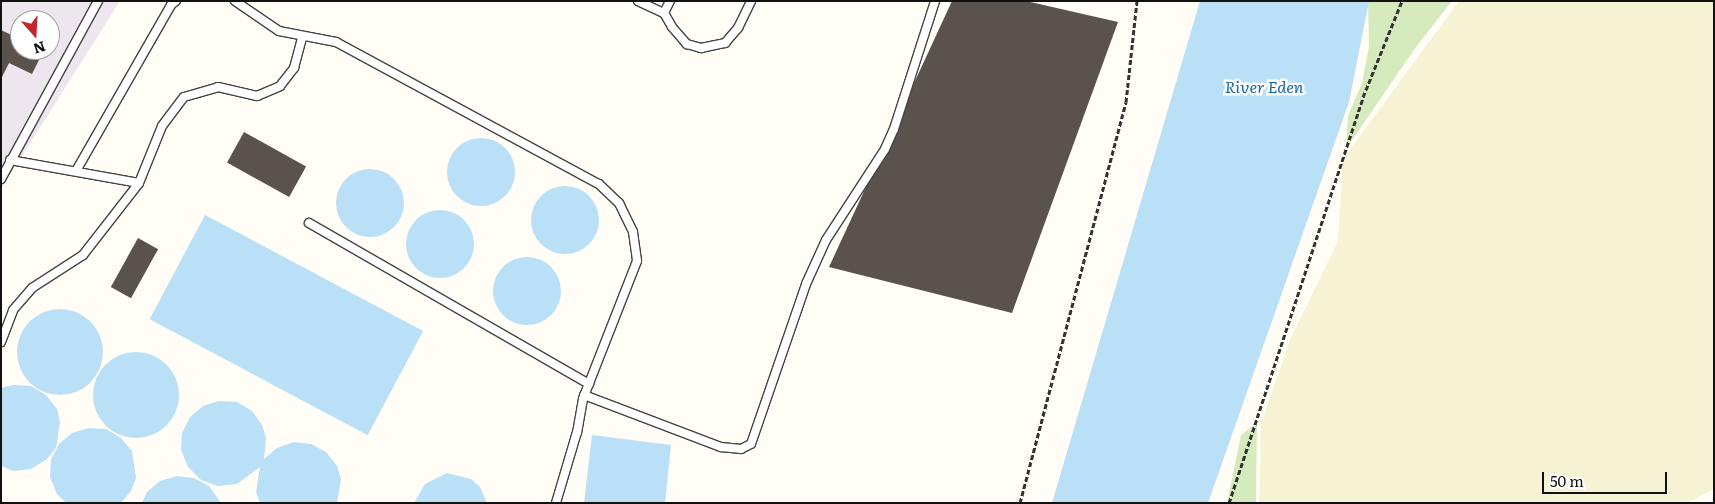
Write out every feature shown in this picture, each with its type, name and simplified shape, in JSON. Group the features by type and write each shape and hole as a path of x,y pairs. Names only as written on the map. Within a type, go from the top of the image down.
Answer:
{"lane":[{"path":"1,179 98,1"},
{"path":"76,171 171,4 176,1"},
{"path":"235,1 280,31 302,38 336,42 599,184 619,203 633,232 637,261 584,395 556,503"},
{"path":"638,1 664,13 687,44 701,48 713,48 725,43 738,28 750,1"},
{"path":"664,13 670,1"},
{"path":"584,395 721,447 741,449 751,444 806,284 826,240 885,149 894,129 935,1"},
{"path":"1,342 14,310 32,288 83,255 139,183 162,126 184,97 218,87 257,96 280,86 294,68 302,38"},
{"path":"10,160 139,183"},
{"path":"309,223 589,384"}],"path":[{"path":"1020,503 1126,102 1137,1"},
{"path":"1229,503 1363,97 1402,1"}],"shaded area":[{"path":"1,1 120,1 1,189"},
{"path":"1459,1 1714,1 1714,489 1687,503 1259,503 1261,424 1290,340 1338,241 1343,159"}],"green space":[{"path":"1368,1 1452,1 1416,47 1346,149 1348,116 1362,83 1369,46"},
{"path":"1257,423 1256,503 1227,503 1241,435"}],"water":[{"name":"River Eden","path":"1200,1 1369,1 1349,102 1208,503 1052,503"},
{"path":"474,138 488,138 500,143 510,153 515,165 515,179 510,191 500,201 488,206 474,206 462,201 452,191 447,179 447,165 452,153 462,143"},
{"path":"363,169 377,169 389,174 399,184 404,196 404,210 399,222 389,232 377,237 363,237 351,232 341,222 336,210 336,196 341,184 351,174"},
{"path":"558,186 572,186 584,191 594,201 599,213 599,227 594,239 584,249 572,254 558,254 546,249 536,239 531,227 531,213 536,201 546,191"},
{"path":"433,210 447,210 459,215 469,225 474,237 474,251 469,263 459,273 447,278 433,278 421,273 411,263 406,251 406,237 411,225 421,215"},
{"path":"205,215 423,331 368,435 150,319"},
{"path":"520,257 534,257 546,262 556,272 561,284 561,298 556,310 546,320 534,325 520,325 508,320 498,310 493,298 493,284 498,272 508,262"},
{"path":"60,309 76,313 90,322 99,336 103,352 99,368 90,382 76,391 60,395 44,391 30,382 21,368 17,352 21,336 30,322 44,313"},
{"path":"136,352 152,356 166,365 175,379 179,395 175,411 166,425 152,434 136,438 120,434 106,425 97,411 93,395 97,379 106,365 120,356"},
{"path":"13,385 31,386 46,395 57,409 60,422 56,448 47,459 31,469 13,471 1,466 1,388"},
{"path":"219,401 237,402 252,411 262,425 266,438 264,459 277,448 294,442 311,444 326,452 337,466 341,479 337,503 260,503 256,492 260,467 237,484 218,486 201,480 188,467 181,450 182,433 190,417 203,406"},
{"path":"89,428 106,429 121,438 132,451 136,478 131,491 121,503 66,503 57,494 50,477 51,459 59,444 72,433"},
{"path":"592,435 671,445 665,503 584,503"},
{"path":"447,473 471,479 480,487 487,503 414,503 425,484"},
{"path":"177,476 194,478 209,486 221,503 142,503 147,492 160,481"}],"building":[{"path":"952,1 1026,1 1118,22 1012,313 829,267"},
{"path":"1,30 10,34 10,60 39,60 32,74 9,63 1,79"},
{"path":"244,132 306,166 289,197 227,163"},
{"path":"138,238 158,249 131,298 111,287"}]}
